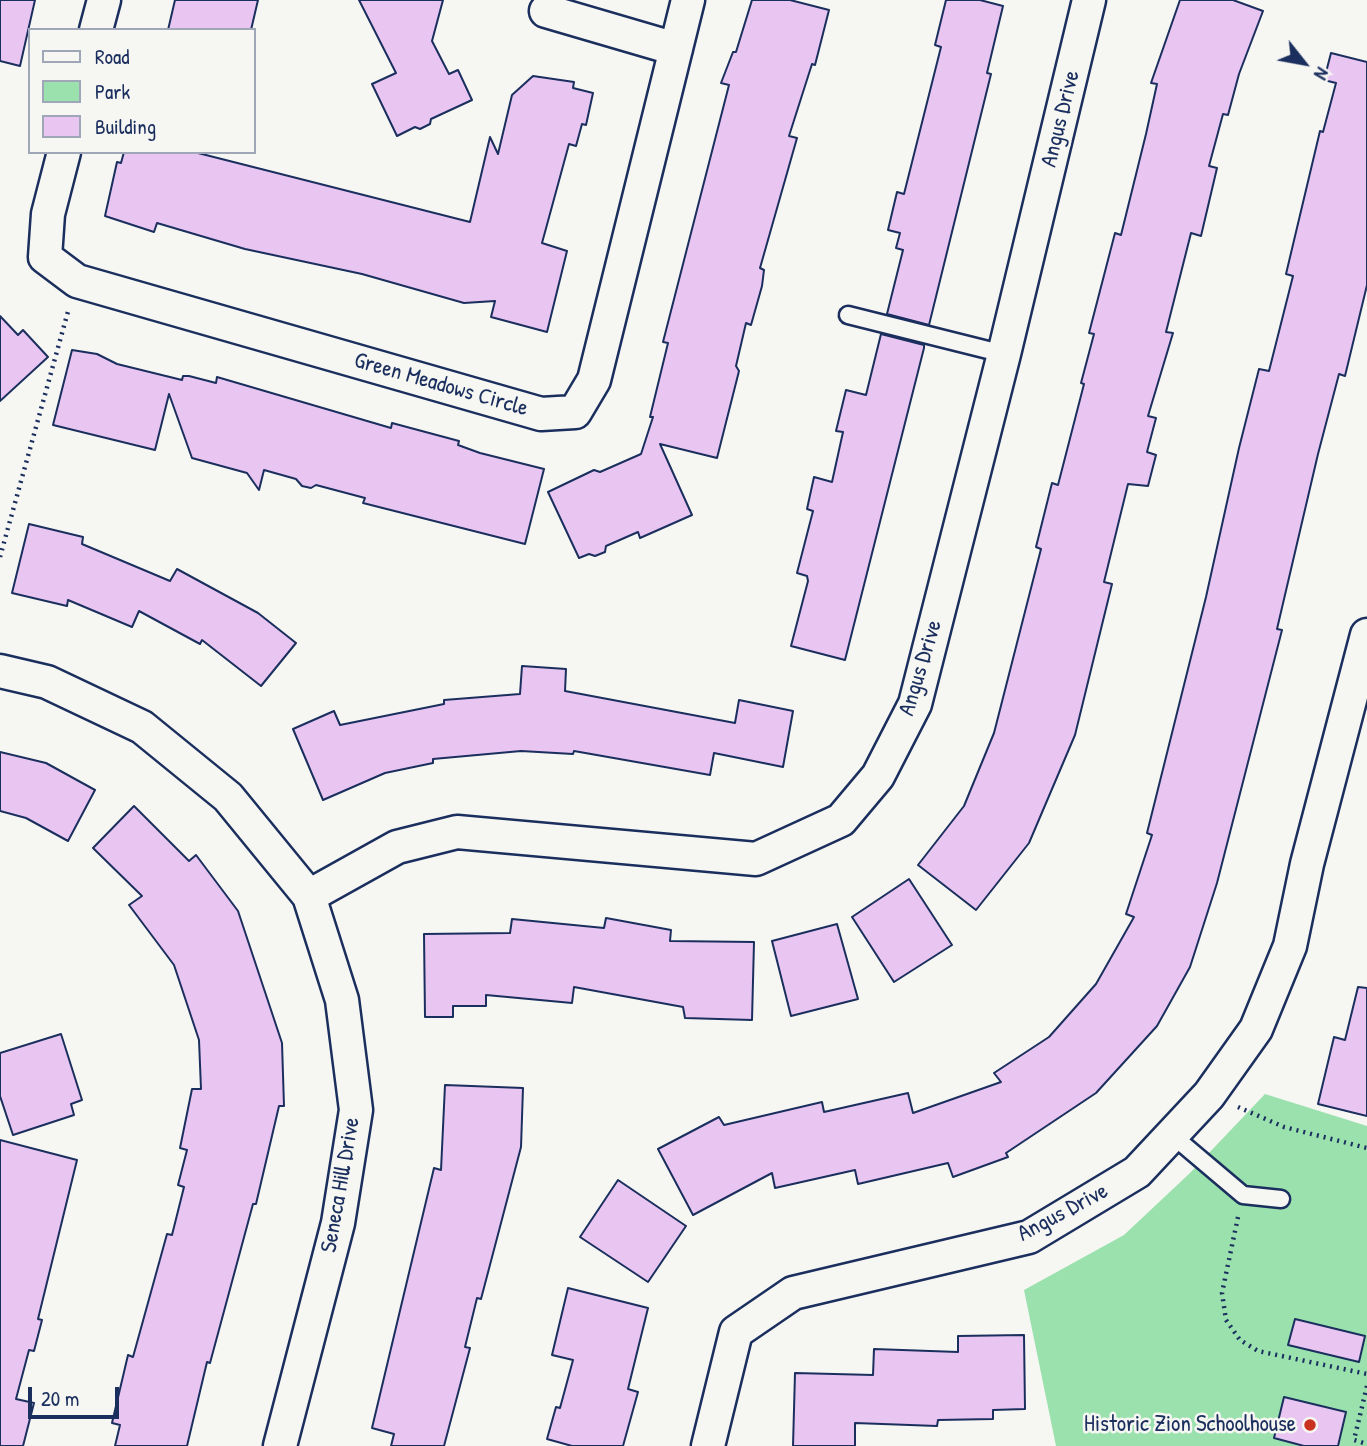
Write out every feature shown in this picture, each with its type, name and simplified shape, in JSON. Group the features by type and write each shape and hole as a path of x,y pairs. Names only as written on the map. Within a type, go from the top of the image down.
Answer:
{"street":[{"path":"97,28 104,0"},
{"name":"Green Meadows Circle","path":"63,154 48,214 45,257 77,281 541,414 575,412 594,380 688,0"},
{"name":"Angus Drive","path":"309,896 397,848 457,832 756,859 841,820 878,776 915,704 1004,354 1089,0"},
{"path":"546,11 676,49"},
{"name":"Angus Drive","path":"708,1446 736,1332 793,1293 1029,1237 1137,1172 1209,1095 1256,1029 1290,946 1307,864 1367,635"},
{"name":"Seneca Hill Drive","path":"0,671 47,682 142,727 228,797 309,896 342,1000 356,1110 338,1223 280,1446"}],"lane":[{"path":"848,315 1004,354"},
{"path":"1172,1135 1243,1195 1281,1199"}],"path":[{"path":"0,557 77,281"},
{"path":"1209,1095 1284,1127 1367,1148"},
{"path":"1243,1195 1223,1276 1222,1293 1226,1320 1240,1340 1258,1351 1367,1374"},
{"path":"1367,1386 1354,1440 1367,1444"}],"green space":[{"path":"1265,1094 1367,1126 1367,1446 1056,1446 1024,1290 1124,1235 1190,1173"}],"building":[{"path":"0,0 35,0 20,66 0,61"},
{"path":"175,0 258,0 251,28 168,28"},
{"path":"359,0 443,0 432,41 449,74 458,70 472,100 431,119 430,124 420,129 415,127 397,136 372,84 396,73"},
{"path":"752,0 790,0 829,10 815,65 812,64 789,136 797,138 760,268 764,270 762,286 751,325 746,323 736,366 739,371 717,458 660,444 692,515 640,538 638,532 606,546 605,552 595,556 589,554 579,558 548,492 594,470 600,472 641,454 653,417 650,417 668,343 663,342 729,85 721,83 733,52 736,52"},
{"path":"946,0 980,0 1003,6 987,73 991,74 929,325 887,314 903,250 896,248 900,233 888,230 897,192 904,194 941,47 935,45"},
{"path":"1180,0 1233,0 1263,11 1239,74 1228,115 1223,114 1209,166 1217,168 1201,236 1191,233 1166,332 1173,333 1148,416 1156,418 1147,452 1156,455 1148,486 1128,484 1104,582 1112,584 1075,735 1029,843 976,910 918,865 964,806 994,733 1041,549 1036,547 1052,483 1058,485 1084,384 1081,383 1094,334 1089,333 1115,233 1121,235 1146,134 1157,84 1151,83"},
{"path":"1331,53 1367,62 1367,285 1345,376 1339,374 1318,454 1277,629 1282,630 1217,883 1190,967 1157,1026 1096,1093 1006,1153 1008,1157 953,1177 948,1163 858,1184 855,1170 775,1188 772,1173 693,1215 658,1149 719,1117 724,1125 822,1102 824,1112 908,1093 913,1113 1001,1082 994,1073 1049,1037 1096,984 1134,917 1126,914 1152,835 1147,833 1206,597 1239,448 1259,369 1269,371 1293,276 1286,274 1320,131 1323,132 1336,83 1324,80"},
{"path":"533,76 574,82 573,88 593,93 586,125 582,124 576,146 569,144 542,243 567,251 547,332 491,317 495,301 464,303 362,274 245,249 157,223 154,232 105,216 117,162 121,163 123,154 202,154 470,222 490,137 498,154 512,95"},
{"path":"0,316 18,335 23,330 48,357 0,401"},
{"path":"881,334 924,345 924,348 845,660 791,646 808,581 807,576 797,573 813,511 807,509 814,477 832,482 843,432 836,431 846,390 866,395"},
{"path":"72,350 97,354 117,364 182,380 183,376 189,376 216,383 217,377 391,428 392,423 459,441 458,445 480,453 544,469 525,544 363,503 365,498 316,485 311,488 302,486 296,479 264,470 259,490 247,473 192,458 169,394 155,450 53,425"},
{"path":"29,524 83,537 82,544 170,581 177,569 258,613 296,643 261,686 202,640 200,644 139,611 132,627 68,600 67,606 12,593"},
{"path":"522,666 566,669 565,691 735,723 739,700 793,711 783,767 714,753 710,775 574,751 573,754 521,751 433,759 433,763 385,773 323,800 293,729 334,711 340,725 444,704 444,700 520,694"},
{"path":"0,752 46,763 95,790 68,841 26,818 0,811"},
{"path":"134,806 189,861 196,855 238,911 282,1043 284,1106 279,1106 256,1204 253,1204 210,1363 207,1362 187,1446 115,1446 120,1425 112,1423 128,1355 133,1357 167,1234 172,1235 184,1187 178,1185 187,1150 180,1148 192,1089 201,1089 199,1040 174,965 129,905 142,896 93,848"},
{"path":"909,879 952,945 894,982 852,917"},
{"path":"606,918 671,930 670,941 754,942 752,1020 685,1018 683,1007 574,987 572,1003 486,995 486,1006 453,1006 453,1017 425,1017 424,934 510,933 512,919 604,928"},
{"path":"837,924 858,999 791,1016 772,941"},
{"path":"1358,987 1367,988 1367,1116 1318,1104 1334,1037 1345,1040"},
{"path":"61,1034 82,1100 71,1104 74,1115 13,1135 0,1096 0,1053"},
{"path":"445,1085 523,1088 521,1147 481,1299 477,1298 465,1347 470,1348 444,1446 391,1446 394,1434 372,1428 434,1168 441,1170"},
{"path":"0,1140 77,1160 38,1319 42,1320 34,1351 29,1350 16,1399 34,1403 23,1446 0,1446"},
{"path":"618,1180 686,1226 648,1282 580,1237"},
{"path":"568,1288 648,1308 628,1389 638,1392 623,1446 572,1446 547,1439 556,1407 560,1408 573,1360 552,1355"},
{"path":"1295,1319 1365,1336 1359,1362 1288,1345"},
{"path":"1024,1335 1025,1409 993,1410 993,1419 938,1420 937,1426 855,1423 855,1446 793,1446 795,1373 873,1375 874,1349 958,1352 958,1336"},
{"name":"Historic Zion Schoolhouse","path":"1284,1397 1346,1412 1338,1446 1304,1446 1274,1438"}],"place":[{"name":"Historic Zion Schoolhouse","path":"1310,1425"}]}
